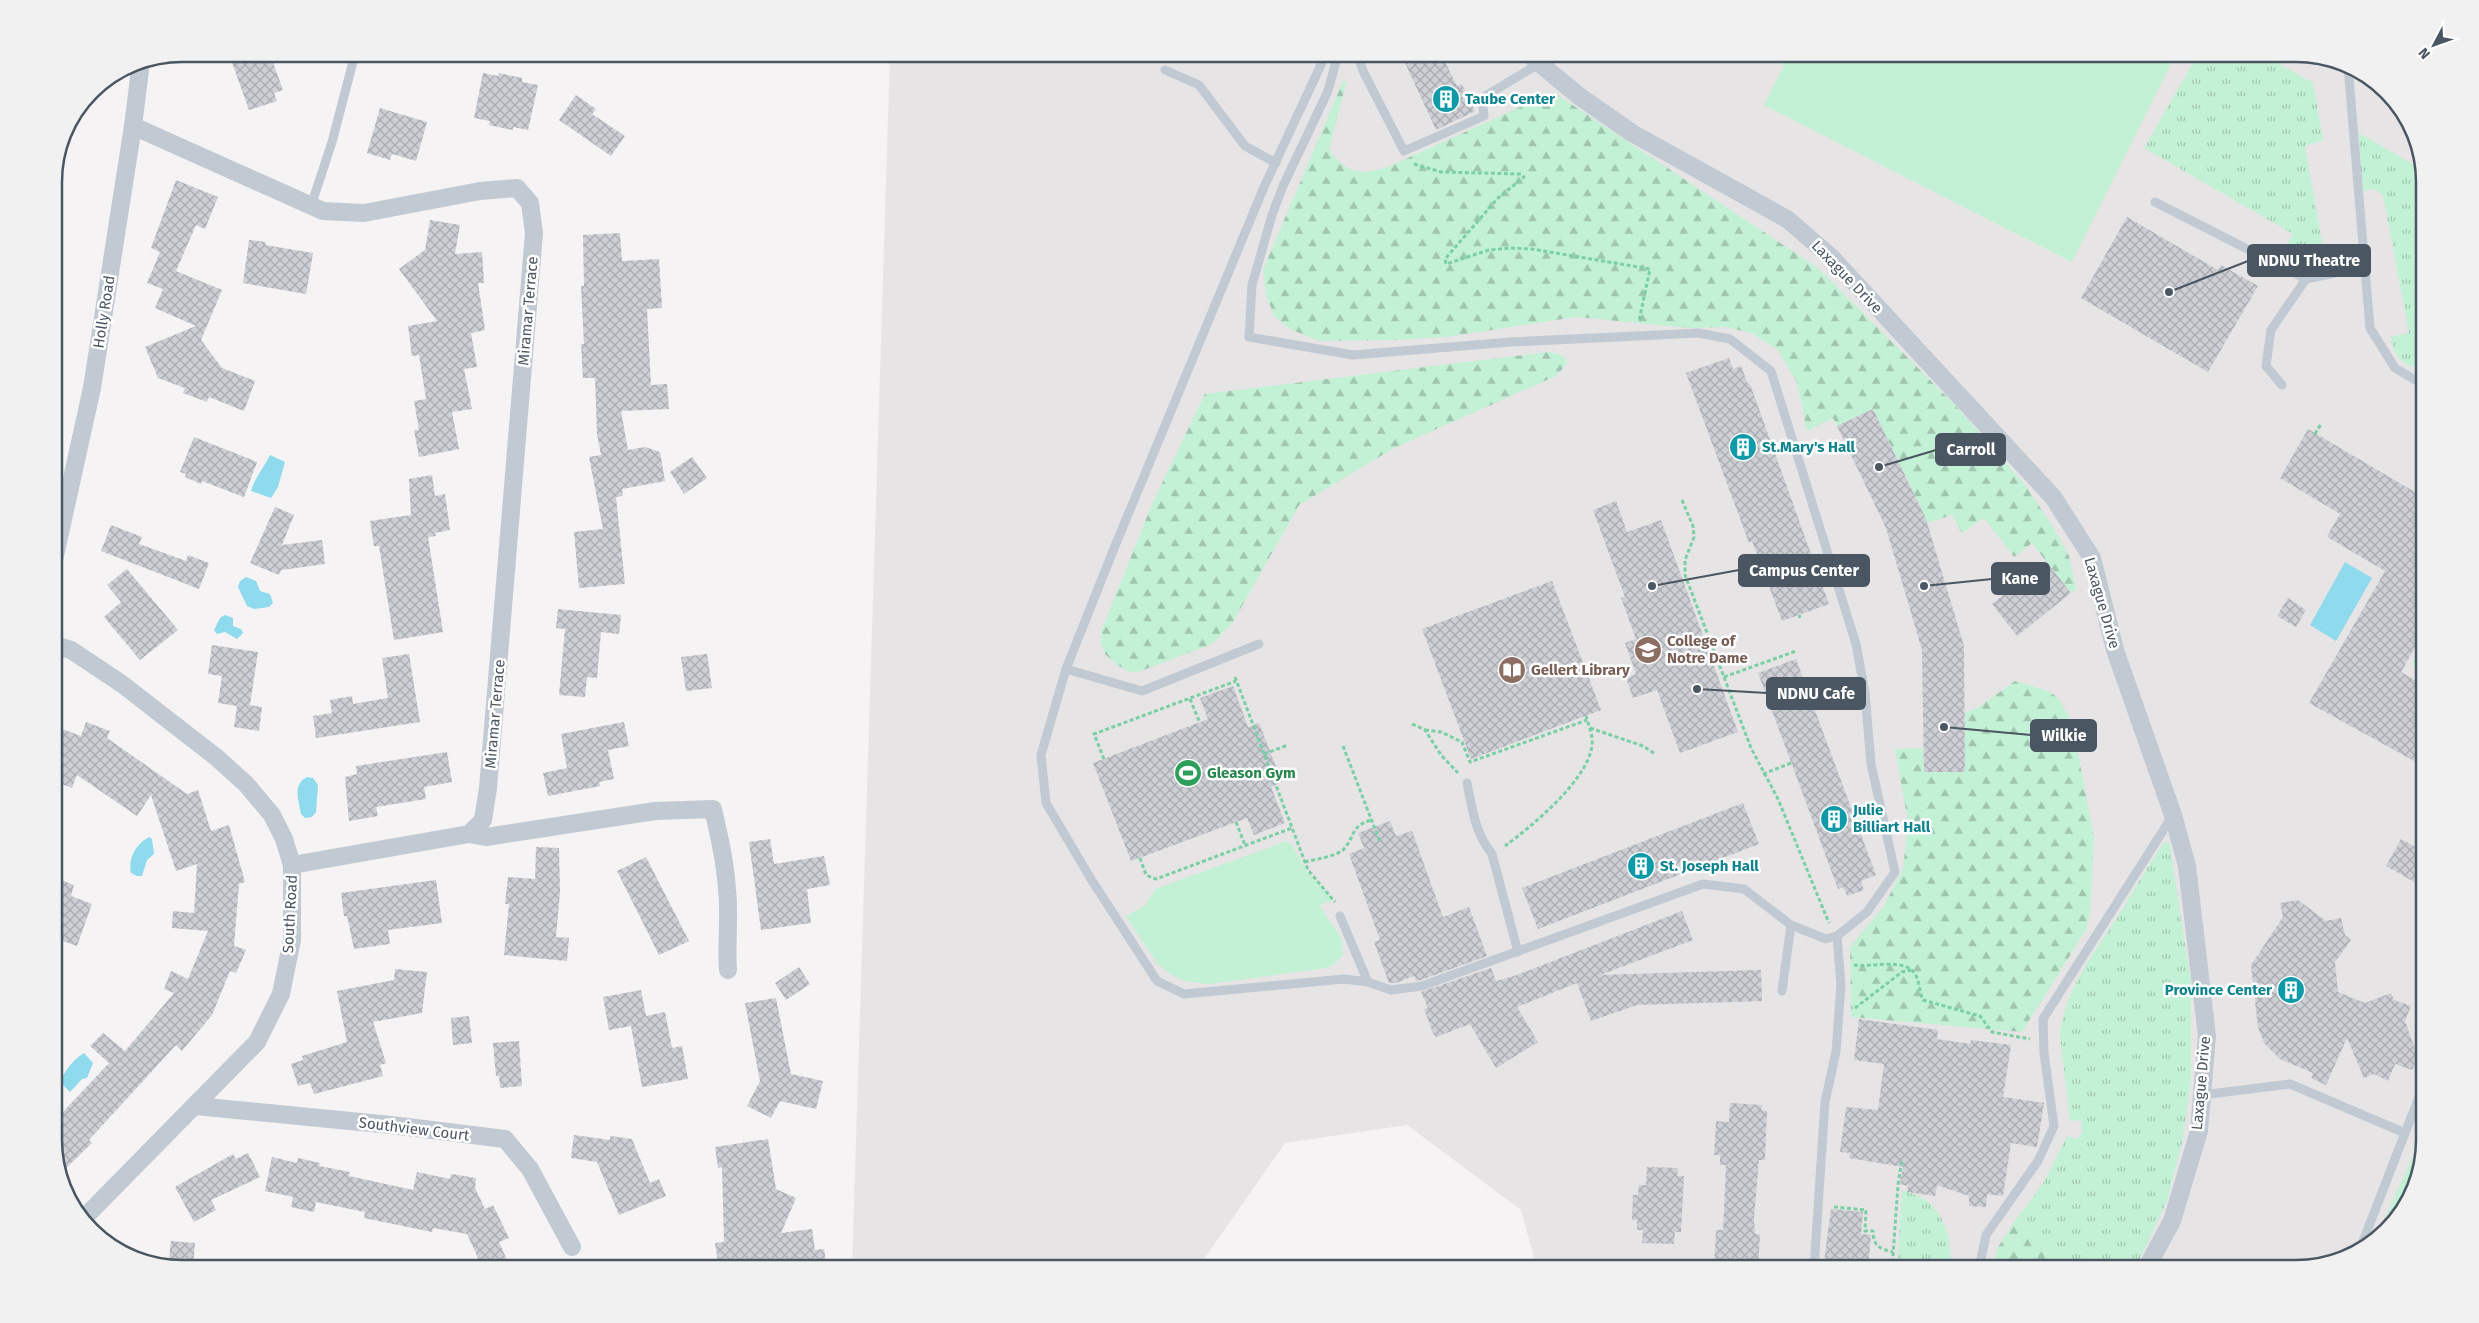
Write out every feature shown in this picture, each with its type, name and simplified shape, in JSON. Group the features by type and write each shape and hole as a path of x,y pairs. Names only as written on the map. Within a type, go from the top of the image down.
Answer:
{"street":[{"name":"Laxague Drive","path":"1539,63 1579,96 1632,133 1787,219 1831,257 2053,497 2092,558 2115,650 2173,815 2187,866 2207,1036 2199,1131 2173,1218 2151,1260"},
{"name":"Holly Road","path":"63,519 92,388 134,126 140,71"},
{"name":"Miramar Terrace","path":"134,126 324,212 364,213 480,191 517,188 530,203 534,233 495,719 483,820 469,834"},
{"name":"South Road","path":"63,648 70,650 122,684 216,757 246,784 272,815 284,838 292,865 292,940 281,994 257,1042 88,1214"},
{"path":"292,865 469,834 486,837 655,811 713,809 723,853 728,891 726,947 728,970"},
{"name":"Southview Court","path":"196,1106 391,1125 505,1139 530,1169 572,1247"}],"lane":[{"path":"311,206 332,142 352,63"},
{"path":"1322,63 1264,187 1184,376 1066,669 1041,755 1046,802 1091,879 1158,981 1184,994 1344,979 1368,982 1391,990 1422,986 1703,884 1744,889 1791,925 1826,939 1837,936 1867,912 1895,872 1871,764 1865,693 1856,644 1771,371 1730,338 1699,333 1511,342 1353,355 1249,337 1252,285 1272,215 1283,186 1328,92 1336,63"},
{"path":"1360,63 1404,151 1484,116 1482,98 1529,63"},
{"path":"1165,70 1199,86 1244,146 1276,163"},
{"path":"2349,74 2370,328 2394,368 2416,381"},
{"path":"2155,202 2306,279 2365,266"},
{"path":"2282,385 2266,366 2271,330 2306,279"},
{"path":"1066,669 1142,691 1259,644"},
{"path":"1467,783 1476,827 1483,843 1492,854 1518,952"},
{"path":"1981,1260 1986,1236 2038,1161 2054,1126 2043,1019 2173,815"},
{"path":"1340,916 1368,982"},
{"path":"1782,991 1791,925"},
{"path":"1815,1260 1825,1102 1836,1052 1842,985 1837,936"},
{"path":"2202,1095 2290,1084 2405,1133"},
{"path":"2364,1240 2416,1105"}],"path":[{"path":"1404,151 1411,163 1433,171 1524,175 1523,179 1498,198 1445,260 1445,263 1448,264 1489,250 1510,248 1650,269 1636,336"},
{"path":"2315,434 2322,424"},
{"path":"1682,500 1693,526 1694,537 1685,560 1686,575 1763,774 1778,800 1827,920 1837,936"},
{"path":"1724,677 1796,651"},
{"path":"1234,677 1305,862 1312,875 1334,898 1340,916"},
{"path":"1104,759 1094,734 1190,698 1212,692 1236,681"},
{"path":"1190,698 1200,723"},
{"path":"1412,724 1425,730 1441,732 1462,742 1470,762 1586,718 1590,728 1592,746 1578,777 1534,822 1492,854"},
{"path":"1590,728 1642,746 1655,754"},
{"path":"1425,730 1441,755 1467,783"},
{"path":"1264,754 1288,745"},
{"path":"1343,746 1380,842"},
{"path":"1763,774 1791,763"},
{"path":"1305,862 1339,852 1346,846 1354,829 1372,820"},
{"path":"1236,822 1245,845"},
{"path":"1140,858 1146,875 1156,879 1292,828"},
{"path":"1267,830 1270,836"},
{"path":"1840,960 1859,966 1894,964 1911,970 1915,974 1923,1000 1980,1016 1992,1032 2044,1042"},
{"path":"1838,1021 1902,972 1911,970"},
{"path":"1893,1260 1902,1159"},
{"path":"1818,1206 1866,1210 1865,1230 1873,1231 1873,1241 1878,1248 1893,1252"}],"shaded area":[{"name":"College of Notre Dame","path":"890,63 2297,63 2328,67 2350,75 2376,92 2387,103 2404,129 2414,159 2416,174 2416,1141 2412,1172 2404,1194 2387,1220 2370,1236 2343,1251 2328,1256 2297,1260 1535,1260 1521,1210 1407,1125 1285,1143 1203,1260 852,1260"}],"green space":[{"path":"1785,63 2172,63 2072,262 1764,105"},
{"path":"2193,63 2278,63 2313,83 2323,140 2305,146 2323,248 2339,245 2338,249 2323,258 2311,261 2305,261 2283,252 2293,234 2144,148"},
{"path":"1344,79 1346,84 1329,149 1342,164 1355,171 1371,171 1390,166 1553,92 1818,268 1954,404 2025,485 2050,522 2069,556 2076,589 2071,593 2032,543 2014,557 1984,518 1962,533 1952,515 1924,524 1921,508 1873,409 1837,426 1833,418 1807,431 1797,382 1777,349 1751,333 1725,327 1689,328 1576,317 1446,337 1396,340 1319,341 1290,329 1275,317 1266,296 1263,270"},
{"path":"2359,133 2415,165 2416,363 2413,368 2397,356 2391,337 2409,333 2383,195 2376,189 2362,191"},
{"path":"1549,352 1556,353 1567,359 1566,365 1556,376 1394,448 1299,505 1233,622 1214,642 1138,672 1130,672 1117,665 1105,654 1101,643 1102,629 1153,502 1205,394"},
{"path":"2416,655 2416,670 2412,663"},
{"path":"2015,681 2048,691 2057,697 2072,721 2094,838 2090,912 2087,928 2022,1032 1851,1017 1850,947 1884,906 1903,869 1908,822 1895,749 1923,748 1924,772 1965,772 1965,713 1979,707"},
{"path":"1287,841 1292,845 1307,872 1333,900 1319,905 1342,939 1343,955 1333,965 1326,968 1209,984 1185,981 1170,974 1157,963 1126,916 1145,906 1155,889"},
{"path":"2165,842 2168,842 2191,983 2191,1080 2182,1143 2167,1201 2139,1260 2056,1260 2015,1221 2044,1182 2067,1136 2077,1139 2082,1132 2081,1120 2070,1121 2060,1036 2063,1019 2068,1002 2083,970"},
{"path":"2415,1151 2412,1172 2404,1194 2387,1220 2382,1224"},
{"path":"1902,1190 1924,1199 1938,1213 1943,1221 1949,1240 1951,1260 1898,1260"},
{"path":"2015,1221 2056,1260 1994,1260 1998,1247"}],"water":[{"path":"270,455 285,462 278,487 271,498 251,491"},
{"path":"2345,562 2372,578 2336,641 2310,625"},
{"path":"246,577 256,581 260,591 270,594 273,603 269,607 254,609 247,606 238,587 240,581"},
{"path":"225,615 233,618 233,626 241,629 243,633 237,639 225,632 217,634 214,630 220,618"},
{"path":"307,777 313,778 318,785 316,812 312,817 305,818 301,814 298,789 302,780"},
{"path":"149,837 152,839 154,854 147,860 142,876 137,876 131,873 132,857 140,843"},
{"path":"84,1053 93,1063 87,1078 82,1079 70,1092 63,1085 63,1077 76,1059"}],"building":[{"path":"232,63 273,63 283,90 274,93 277,101 249,110"},
{"name":"Taube Center","path":"1405,63 1446,63 1457,86 1462,84 1475,111 1436,130"},
{"path":"483,73 498,76 499,73 522,78 522,82 538,85 528,130 513,127 513,130 489,125 490,121 474,118"},
{"path":"576,95 596,109 592,114 625,136 611,156 559,120"},
{"path":"380,108 427,122 416,161 392,154 390,160 367,153"},
{"path":"176,180 218,197 205,229 196,225 176,271 222,290 201,340 222,368 255,381 244,411 209,397 207,402 183,393 185,388 158,378 145,347 196,326 155,308 163,289 147,283 160,252 151,248"},
{"path":"2127,217 2218,270 2221,265 2258,286 2208,372 2081,298"},
{"path":"430,220 460,225 455,254 482,252 484,283 478,283 485,330 471,333 477,367 464,369 472,409 452,412 459,449 419,457 414,430 419,430 414,401 426,399 419,355 412,356 408,326 437,321 399,269 425,250"},
{"path":"620,233 622,261 659,259 662,308 647,309 651,385 667,384 669,409 621,411 628,450 645,447 660,452 665,481 622,489 623,496 616,497 625,584 579,588 574,532 603,529 589,457 601,455 597,434 595,378 583,378 581,344 584,344 581,286 584,286 583,235"},
{"path":"249,240 266,242 265,245 313,253 306,294 243,283"},
{"name":"St.Mary's Hall","path":"1729,358 1733,369 1741,366 1748,384 1750,384 1829,604 1782,621 1752,541 1749,543 1686,373"},
{"path":"1873,409 1926,519 1964,646 1965,772 1924,772 1922,650 1886,528 1837,426"},
{"path":"2308,429 2416,493 2416,646 2401,672 2416,681 2416,762 2309,703 2385,571 2327,536 2340,514 2280,478"},
{"path":"194,437 257,462 244,497 202,481 201,484 185,477 186,474 180,472"},
{"path":"692,457 707,478 684,494 670,472"},
{"path":"432,475 435,496 445,494 450,530 435,533 436,536 428,537 443,632 394,640 379,546 374,546 370,521 411,515 409,479"},
{"path":"1616,501 1627,532 1661,520 1738,732 1680,753 1657,690 1633,698 1626,678 1636,674 1625,643 1636,639 1621,598 1625,597 1593,510"},
{"path":"275,507 294,515 282,545 322,540 325,564 281,570 279,575 250,563"},
{"path":"111,525 142,537 139,544 186,561 188,555 209,563 199,589 101,551"},
{"path":"2046,561 2071,593 2017,636 1992,604"},
{"path":"127,569 178,630 140,660 104,617 121,602 107,585"},
{"name":"Gellert Library","path":"1552,581 1601,710 1471,759 1422,629"},
{"path":"2288,598 2306,610 2296,627 2277,616"},
{"path":"558,609 621,615 619,634 601,632 597,678 587,677 585,697 559,695 565,629 556,628"},
{"path":"212,645 258,652 250,705 262,707 259,731 234,727 237,706 218,703 222,676 208,674"},
{"path":"409,654 420,722 316,738 313,716 332,713 330,700 352,696 353,704 388,698 382,658"},
{"path":"707,654 712,688 686,691 681,657"},
{"name":"Julie Billiart Hall","path":"1796,659 1876,875 1861,881 1864,890 1847,896 1843,887 1838,889 1758,673"},
{"name":"Gleason Gym","path":"1233,686 1248,727 1259,723 1282,782 1271,787 1285,823 1254,835 1247,818 1131,861 1093,763 1208,719 1200,698"},
{"path":"86,722 110,731 107,738 187,794 198,790 211,831 229,825 245,882 239,884 234,946 246,950 236,973 230,971 212,1015 182,1051 176,1045 89,1140 92,1143 66,1168 63,1149 63,1112 109,1063 90,1046 103,1033 125,1051 174,993 164,989 171,971 188,979 208,931 172,928 173,911 194,913 197,864 176,871 151,795 137,816 77,775 72,788 63,784 63,729 81,736"},
{"path":"624,722 629,746 608,750 614,779 599,782 600,786 548,796 543,773 567,768 561,734"},
{"path":"447,752 452,782 424,787 426,799 376,807 378,816 349,821 345,777 357,774 356,766"},
{"name":"St. Joseph Hall","path":"1743,803 1759,844 1538,929 1522,888"},
{"path":"1390,821 1396,836 1412,831 1443,917 1469,907 1487,956 1421,980 1416,981 1414,976 1396,983 1389,983 1374,942 1380,940 1349,854 1364,848 1358,833"},
{"path":"770,839 774,864 824,856 830,885 807,889 811,923 761,930 749,842"},
{"path":"2401,839 2416,847 2416,883 2386,866"},
{"path":"536,847 559,848 560,892 556,937 569,938 567,961 504,955 509,904 505,904 508,877 535,879"},
{"path":"646,857 689,941 659,955 617,871"},
{"path":"436,880 442,923 388,930 390,944 354,949 347,916 344,916 341,893"},
{"path":"63,881 74,885 71,896 92,904 77,946 63,941"},
{"name":"Province Center","path":"2298,900 2326,921 2341,918 2345,935 2351,940 2335,962 2338,992 2365,1003 2391,993 2394,1000 2411,1006 2405,1021 2416,1051 2416,1061 2412,1070 2395,1064 2388,1081 2374,1074 2364,1078 2347,1038 2326,1085 2311,1078 2313,1073 2280,1059 2264,1043 2258,1027 2251,965 2283,917 2280,903"},
{"path":"1682,911 1693,940 1600,975 1761,970 1762,1001 1637,1005 1591,1021 1577,983 1517,1007 1538,1042 1496,1068 1470,1024 1436,1037 1433,1033 1424,1009 1428,1008 1421,992 1491,968 1496,981 1514,976"},
{"path":"799,967 810,984 786,1000 775,983"},
{"path":"395,969 427,972 422,1013 373,1022 386,1063 380,1065 383,1076 314,1094 310,1083 298,1086 291,1064 303,1060 302,1056 347,1042 337,991 394,980"},
{"path":"641,990 646,1016 665,1012 672,1048 682,1046 688,1079 642,1087 631,1026 609,1030 603,997"},
{"path":"776,998 791,1074 823,1081 816,1109 780,1101 771,1118 747,1106 760,1081 745,1003"},
{"path":"469,1016 472,1043 453,1045 451,1018"},
{"path":"1859,1019 1938,1030 1937,1039 1970,1044 1971,1040 2011,1045 2003,1097 2044,1103 2037,1147 2011,1143 2003,1196 1987,1194 1986,1207 1969,1206 1969,1196 1937,1185 1935,1196 1907,1192 1908,1186 1900,1184 1903,1167 1849,1158 1850,1153 1840,1152 1846,1107 1878,1110 1884,1064 1854,1060"},
{"path":"519,1041 522,1086 500,1088 499,1076 496,1076 493,1043"},
{"path":"1730,1103 1762,1105 1761,1110 1767,1111 1765,1160 1759,1160 1754,1218 1755,1234 1760,1234 1759,1260 1714,1260 1716,1230 1723,1230 1726,1165 1720,1165 1720,1155 1714,1155 1716,1121 1729,1122"},
{"path":"574,1135 610,1140 610,1136 632,1139 650,1183 659,1179 666,1196 619,1215 597,1162 571,1158"},
{"path":"768,1139 776,1189 796,1198 781,1233 812,1229 815,1250 824,1249 826,1260 718,1260 715,1243 724,1242 722,1167 718,1168 715,1147"},
{"path":"248,1153 260,1177 211,1200 216,1210 194,1222 175,1187 233,1154 236,1159"},
{"path":"272,1157 297,1163 298,1158 320,1163 319,1166 350,1172 349,1176 413,1190 417,1172 450,1179 451,1174 476,1178 475,1188 485,1209 493,1205 509,1238 499,1242 507,1260 479,1260 467,1234 433,1228 432,1232 364,1218 365,1212 316,1202 314,1212 291,1207 293,1197 265,1191"},
{"path":"1647,1167 1678,1168 1677,1176 1684,1176 1681,1232 1675,1232 1674,1244 1642,1243 1643,1230 1637,1230 1637,1220 1632,1220 1633,1195 1638,1195 1639,1185 1646,1185"},
{"path":"1831,1209 1863,1212 1861,1234 1871,1235 1869,1260 1824,1260"},
{"path":"171,1241 195,1243 194,1260 169,1259"}],"place":[{"name":"Taube Center","path":"1446,99"},
{"name":"NDNU Theatre","path":"2169,292"},
{"name":"St.Mary's Hall","path":"1743,447"},
{"name":"Carroll","path":"1879,467"},
{"name":"Campus Center","path":"1652,586"},
{"name":"Kane","path":"1924,586"},
{"name":"College of Notre Dame","path":"1648,650"},
{"name":"Gellert Library","path":"1512,670"},
{"name":"NDNU Cafe","path":"1697,689"},
{"name":"Wilkie","path":"1944,727"},
{"name":"Gleason Gym","path":"1188,773"},
{"name":"Julie Billiart Hall","path":"1834,819"},
{"name":"St. Joseph Hall","path":"1641,866"},
{"name":"Province Center","path":"2291,990"}]}
